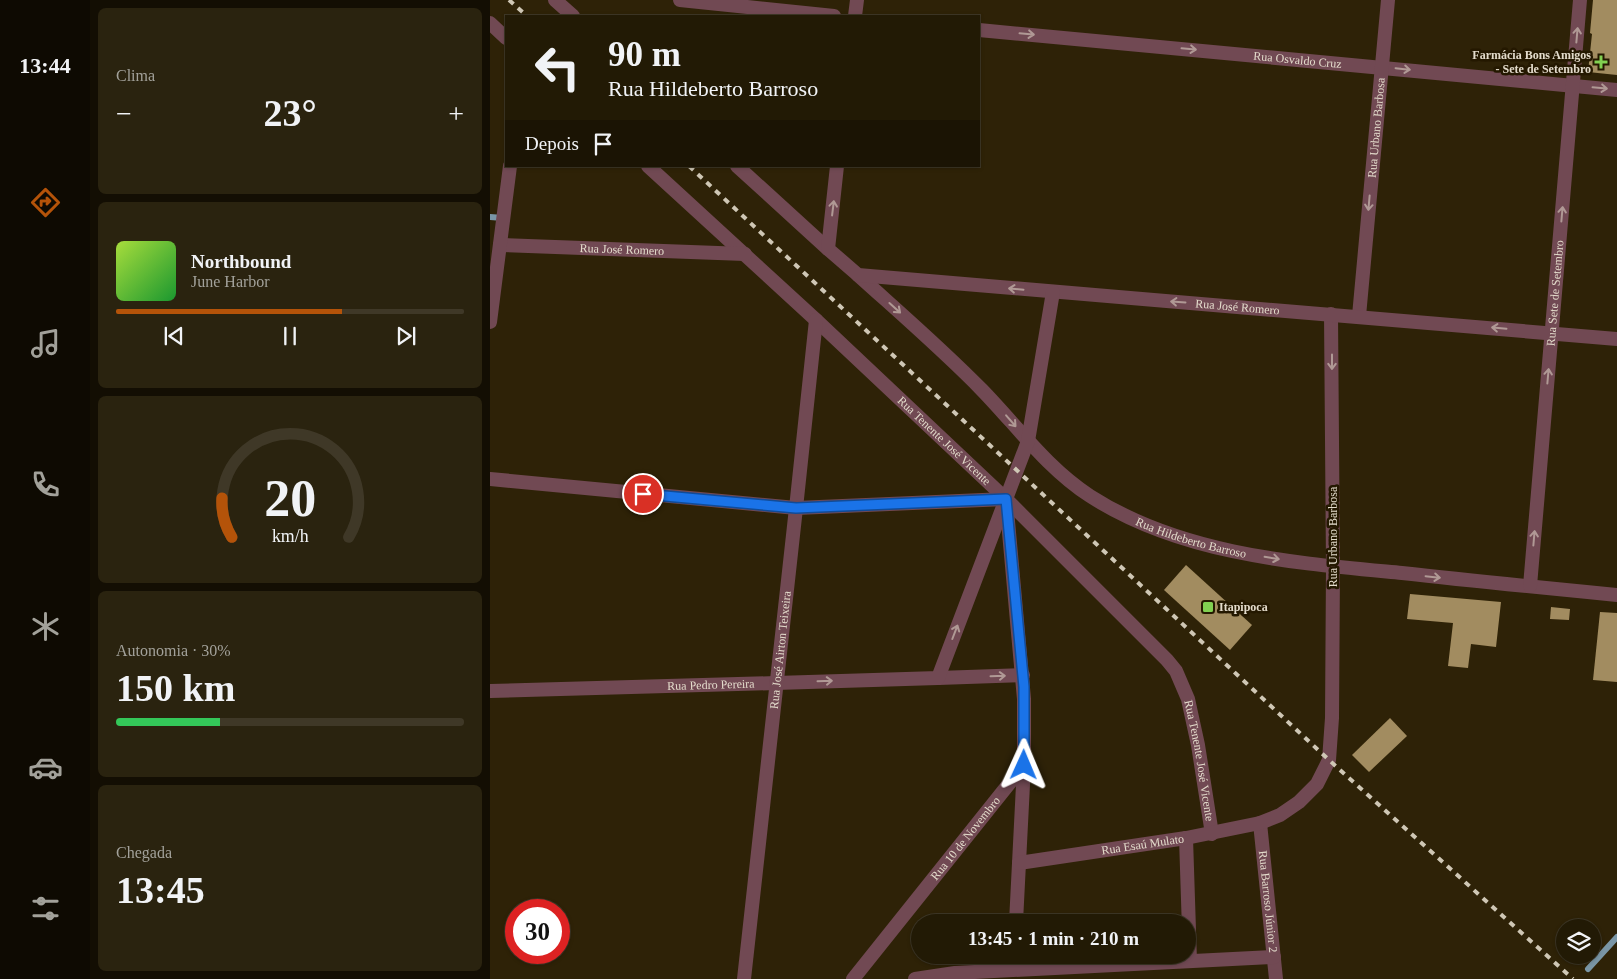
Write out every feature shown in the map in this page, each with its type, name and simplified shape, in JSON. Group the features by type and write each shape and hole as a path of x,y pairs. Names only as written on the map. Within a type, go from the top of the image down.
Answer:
{"street":[{"path":"555,0 572,15"},
{"path":"680,0 824,15"},
{"path":"855,15 856,0"},
{"name":"Rua Urbano Barbosa","path":"1359,316 1388,0"},
{"name":"Rua Sete de Setembro","path":"1530,586 1580,0"},
{"path":"490,23 505,37"},
{"name":"Rua Osvaldo Cruz","path":"980,30 1617,90"},
{"path":"490,322 510,167"},
{"name":"Rua Tenente José Vicente","path":"649,167 816,320 1006,499 1156,647 1176,671 1183,685 1192,713 1212,834"},
{"path":"738,167 858,276"},
{"path":"828,249 837,167"},
{"name":"Rua José Romero","path":"500,245 745,254"},
{"name":"Rua José Romero","path":"858,276 1617,338"},
{"name":"Rua Hildeberto Barroso","path":"858,276 973,381 1052,465 1090,496 1159,530 1225,550 1287,561 1617,595"},
{"path":"938,678 1028,441 1053,292"},
{"name":"Rua Urbano Barbosa","path":"1329,760 1332,718 1333,566 1331,314"},
{"name":"Rua José Airton Teixeira","path":"744,979 816,320"},
{"path":"490,479 796,508 1006,499"},
{"path":"1006,499 1023,675 1024,765 1016,914"},
{"name":"Rua Pedro Pereira","path":"490,691 1023,675"},
{"name":"Rua Esaú Mulato","path":"1019,863 1212,834 1260,823 1280,815 1299,802 1317,784 1329,760"},
{"name":"Rua 10 de Novembro","path":"853,979 1024,765"},
{"name":"Rua Barroso Júnior 2","path":"1260,823 1276,979"},
{"path":"1186,838 1188,914"},
{"path":"1196,961 1274,957"},
{"path":"1013,964 1013,970"},
{"path":"915,979 945,974 1131,964"}],"building":[{"path":"1593,0 1617,0 1617,75 1588,72"},
{"name":"Itapipoca","path":"1186,565 1252,625 1230,650 1164,590"},
{"path":"1410,594 1501,602 1496,647 1471,644 1468,668 1448,666 1453,623 1407,619"},
{"path":"1551,607 1570,609 1569,620 1550,619"},
{"path":"1600,612 1617,613 1617,682 1593,680"},
{"path":"1390,718 1407,736 1369,772 1352,755"}],"waterway":[{"path":"490,217 503,218"},
{"path":"1588,969 1617,937"}],"railway":[{"path":"509,0 526,15"},
{"path":"690,167 1329,760 1573,979"}],"place":[{"name":"Farmácia Bons Amigos - Sete de Setembro","path":"1601,62"},
{"name":"Itapipoca","path":"1208,607"}],"route":[{"path":"643,494 796,508 1006,499 1024,687 1024,765"}]}
